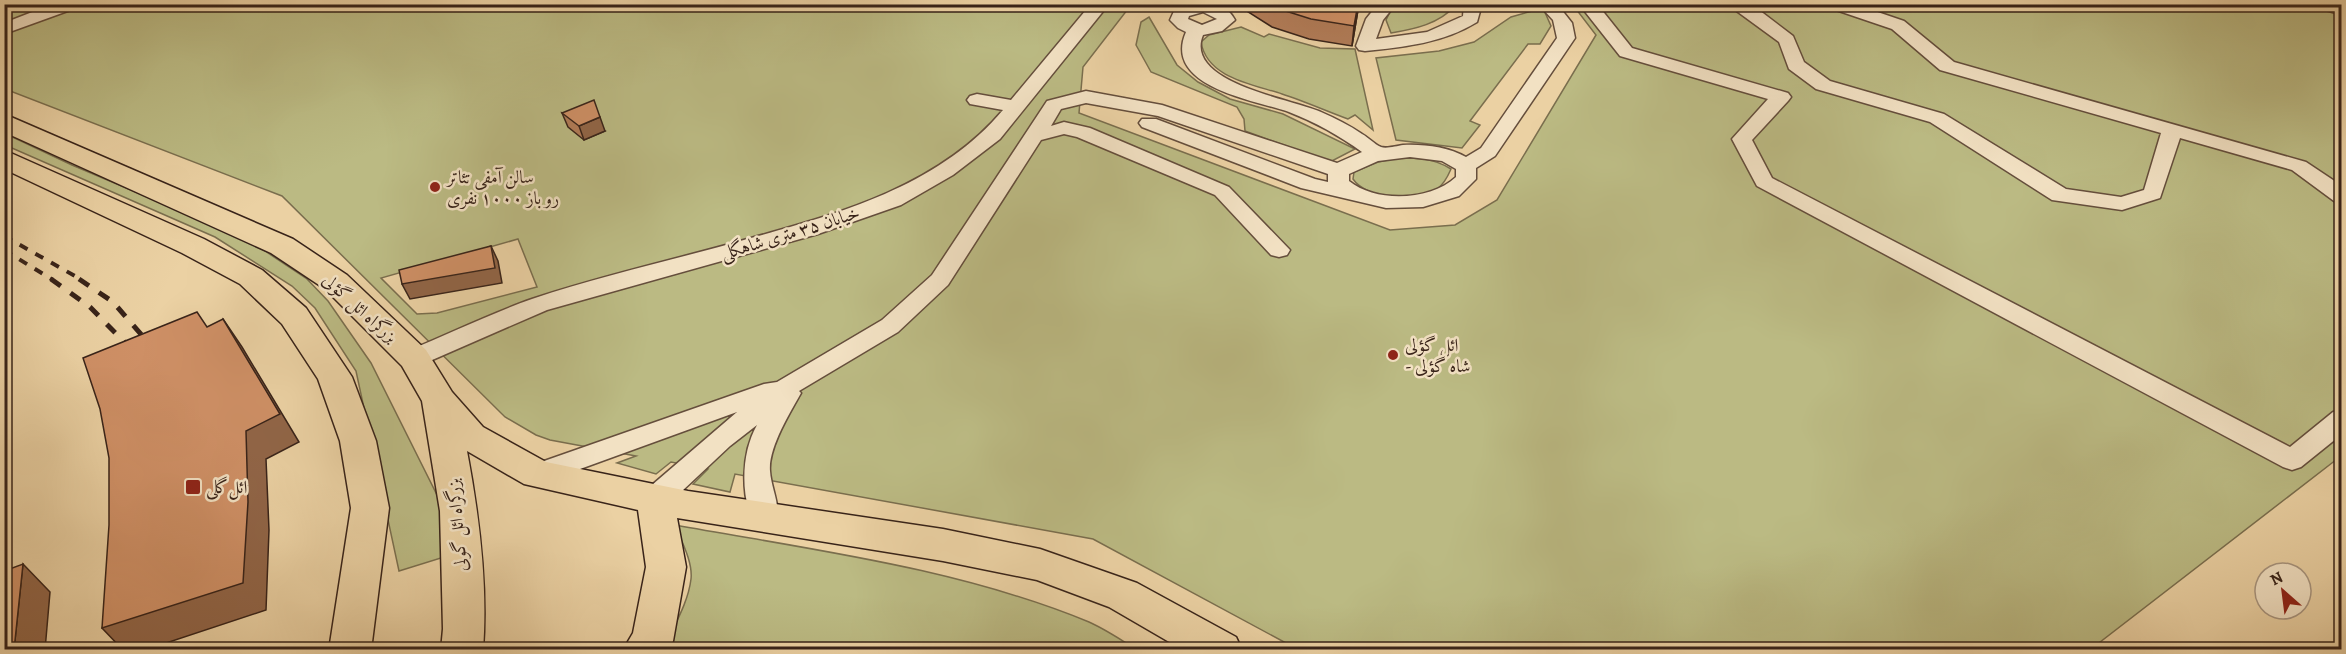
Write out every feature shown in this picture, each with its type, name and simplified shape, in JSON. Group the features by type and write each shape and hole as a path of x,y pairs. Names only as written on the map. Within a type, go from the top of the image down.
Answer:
{"highway":[{"name":"بزرگراه ائل گؤلی","path":"4,122 282,246 336,282 414,358 440,401 470,436 537,474 655,499 943,545 1040,565 1123,595 1221,650"},
{"path":"4,158 194,246 251,278 294,316 334,377 358,441 370,508 350,650"},
{"name":"بزرگراه ائل گولی","path":"440,401 459,511 464,629 462,650"},
{"path":"644,650 652,641 666,567 655,499"}],"street":[{"path":"4,29 70,4"},
{"name":"خیابان ۳۵ متری شاهگلی","path":"414,358 539,305 810,229 893,200 946,171 993,135 1101,4"},
{"path":"1388,4 1375,19 1365,46 1426,39 1455,30 1471,18 1473,4"},
{"path":"1466,166 1488,152 1566,38 1566,28 1560,16 1546,4"},
{"path":"1587,4 1626,52 1781,97 1742,139 1764,182 2292,460 2342,419"},
{"path":"1735,4 1749,11 1787,40 1796,65 1823,85 1937,118 2060,195 2122,204 2153,194 2172,130"},
{"path":"1836,4 1898,25 1947,66 2299,166 2342,196"},
{"path":"2325,4 2342,10"},
{"path":"1196,30 1190,44 1196,64 1216,81 1244,94 1294,108 1330,124 1359,140 1376,153"},
{"path":"655,499 721,439 794,382 890,326 940,280 1054,105 1086,97 1162,111 1339,171"},
{"path":"977,100 1016,107"},
{"path":"1117,102 1146,121 1308,184 1386,202 1423,201 1452,192 1466,179 1466,166"},
{"path":"1034,136 1064,129 1083,132 1222,191 1279,250"},
{"path":"1339,171 1354,161 1376,153 1410,151 1447,155 1466,166"},
{"path":"1339,171 1338,183 1353,195"},
{"path":"537,474 794,382"},
{"path":"765,518 756,469 767,430 794,382"}],"shaded area":[{"path":"1400,4 1456,5 1434,21 1391,33 1386,20 1391,10"},
{"name":"ائل گؤلی - شاه گؤلی","path":"4,5 1131,5 1083,67 1079,113 1390,230 1455,225 1497,200 1596,35 1573,5 2341,5 2341,456 2091,649 1297,649 1093,539 735,474 730,492 693,484 708,469 671,462 656,474 617,463 636,456 550,440 536,435 505,417 282,196 5,89","holes":["518,239 537,287 437,313 417,314 381,278"]},
{"path":"1543,8 1551,26 1540,44 1528,44 1470,121 1480,125 1462,148 1396,140 1376,58 1439,51 1474,42 1511,17"},
{"path":"1149,17 1177,65 1198,82 1230,99 1283,114 1355,149 1330,162 1245,131 1244,119 1237,107 1151,72 1136,45 1141,22"},
{"path":"1241,27 1264,37 1269,34 1320,48 1355,49 1373,130 1355,115 1348,119 1245,83 1221,72 1205,54 1201,42 1209,35"},
{"path":"4,133 72,165 228,231 265,251 307,279 328,301 371,363 441,503 441,558 399,571 356,371 315,308 292,286 215,237 5,145"},
{"path":"1398,158 1432,161 1451,169 1439,187 1429,193 1406,198 1369,191 1353,179 1354,172 1378,162"},
{"path":"675,525 832,552 937,574 1039,603 1089,622 1136,649 663,650 683,606 691,579 688,558"}],"building":[{"path":"1268,4 1358,4 1354,26 1311,19"},
{"path":"594,100 600,117 579,126 562,113"},
{"path":"491,246 495,268 402,284 399,270"},
{"path":"197,312 207,327 223,319 280,414 246,431 248,502 243,583 102,628 109,525 109,458 100,409 83,358"},
{"path":"23,564 14,650 4,650 4,571"}],"railway":[{"path":"4,236 82,280"},
{"path":"4,250 53,280"},
{"path":"51,279 90,307 135,353"},
{"path":"79,279 113,302 152,347"}],"place":[{"name":"سالن آمفی تئاتر رو باز ۱۰۰۰ نفری","path":"435,187"},
{"name":"ائل گؤلی - شاه گؤلی","path":"1393,355"},
{"name":"ائل‌گلی","path":"193,487"}]}
